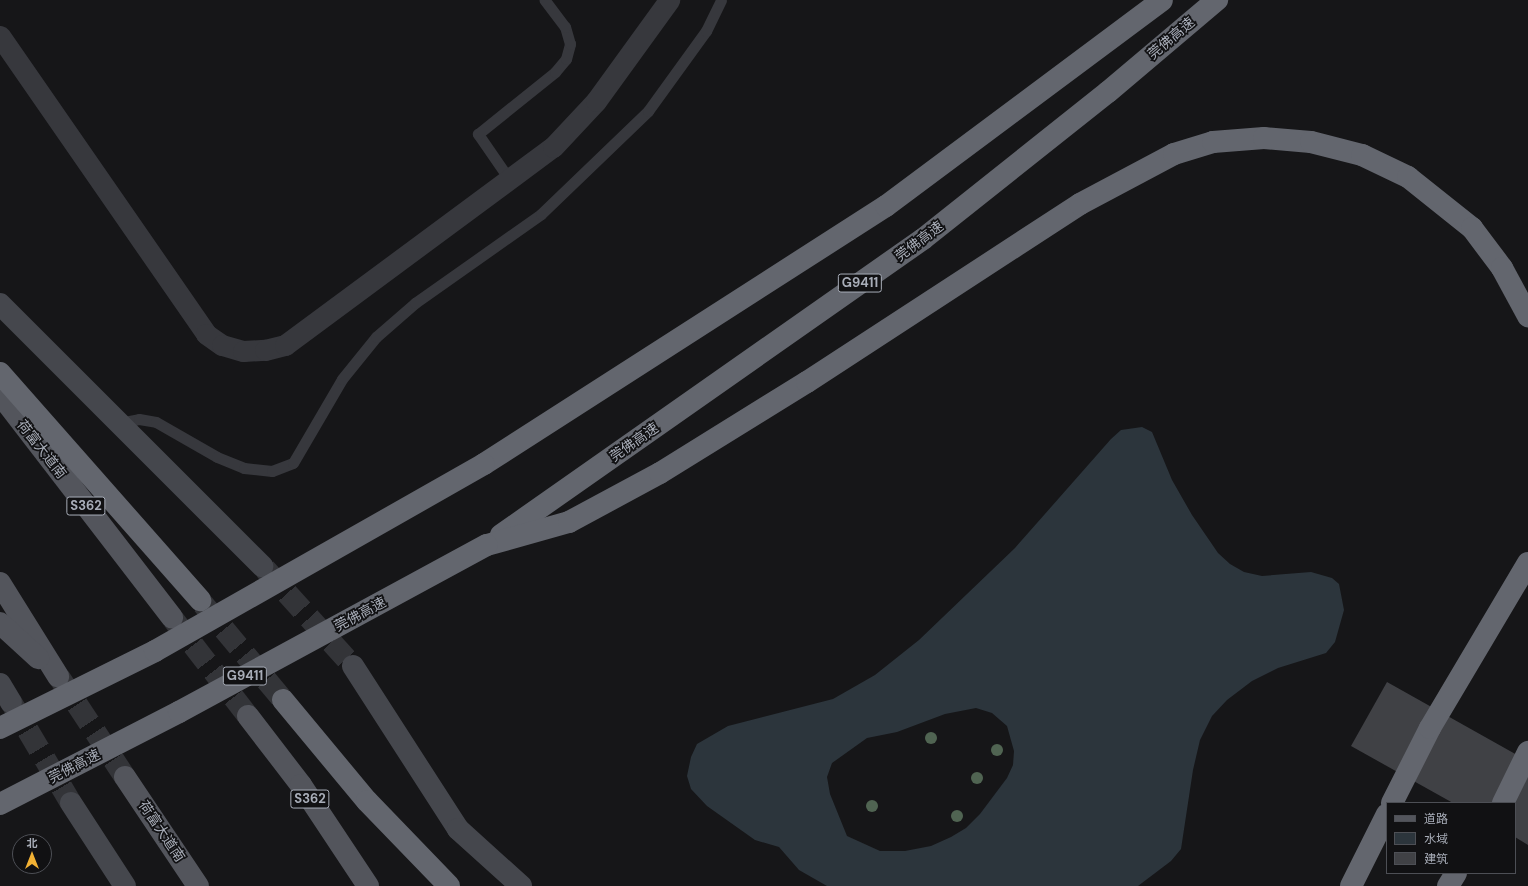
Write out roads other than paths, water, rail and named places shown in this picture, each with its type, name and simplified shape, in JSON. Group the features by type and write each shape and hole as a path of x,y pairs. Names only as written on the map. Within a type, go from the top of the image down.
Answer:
{"highway":[{"path":"0,728 155,650 484,464 886,206 1162,0"},
{"name":"莞佛高速","path":"0,804 179,712 487,545 924,239 1108,92 1217,0"},
{"path":"487,545 569,522 660,473 807,382 1080,204 1174,154 1212,142 1264,138 1310,142 1362,155 1408,178 1472,228 1502,268 1528,316"},
{"path":"0,373 200,600"},
{"path":"1393,802 1430,728 1528,563"},
{"path":"283,700 367,801 449,886"},
{"path":"1503,802 1528,752"},
{"path":"1351,886 1386,816"},
{"path":"1448,886 1455,874"}],"main road":[{"name":"荷富大道南","path":"0,394 172,617"},
{"path":"0,583 58,676 0,623"},
{"name":"S362","path":"248,716 301,786 368,886"},
{"name":"荷富大道南","path":"125,777 198,886"}],"street":[{"path":"0,36 206,334 222,345 243,351 265,350 285,345 553,147 596,101 669,0"},
{"path":"0,304 262,566"},
{"path":"353,666 458,829 521,886"},
{"path":"71,803 125,886"}],"lane":[{"path":"509,179 478,134 554,72 566,59 570,44 564,27 545,0"},
{"path":"119,423 139,419 156,422 217,457 244,468 272,471 293,463 342,380 376,337 415,303 541,214 648,111 706,31 721,0"}],"water":[{"path":"1142,427 1152,432 1172,480 1192,515 1218,553 1230,564 1244,572 1262,576 1311,572 1332,578 1339,584 1344,610 1335,642 1326,653 1278,668 1252,681 1227,700 1212,716 1200,740 1193,770 1181,849 1171,861 1138,886 827,886 799,870 779,847 755,840 707,806 691,789 687,776 691,757 697,744 728,726 833,699 875,675 919,640 1015,548 1111,439 1121,430","holes":["976,708 992,713 1007,726 1014,751 1013,765 1007,778 980,814 966,828 931,846 905,851 880,851 847,836 830,794 827,777 832,763 867,738 897,732 945,714"]}],"tunnel":[{"path":"265,569 353,666"},
{"path":"203,604 283,700"},
{"path":"173,619 248,716"},
{"path":"59,677 125,777"},
{"path":"11,702 71,803"}]}
